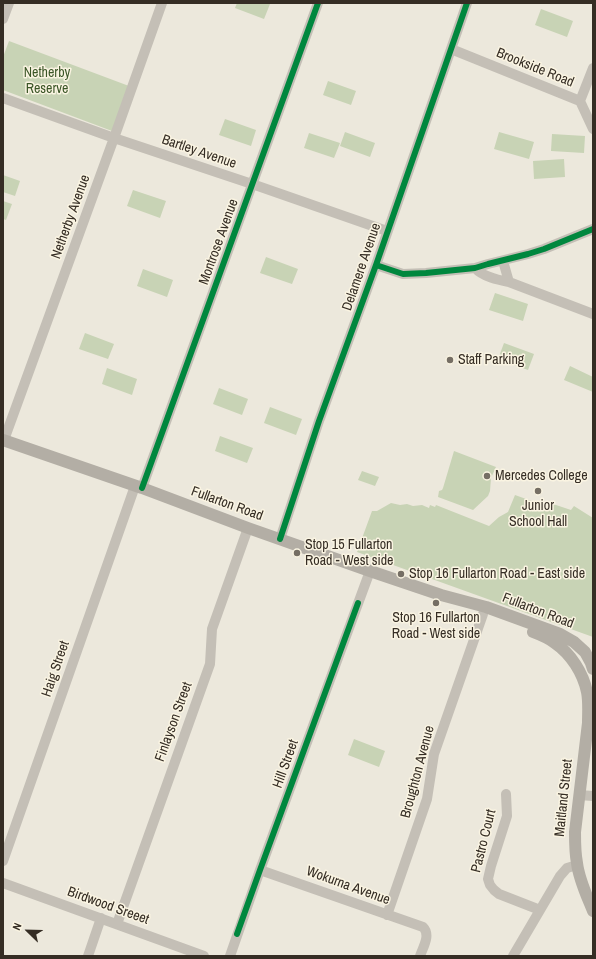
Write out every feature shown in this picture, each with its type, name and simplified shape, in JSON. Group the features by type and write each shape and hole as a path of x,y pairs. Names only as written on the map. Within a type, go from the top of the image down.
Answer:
{"main road":[{"name":"Fullarton Road","path":"4,440 370,571 441,595 486,608 560,634 574,642 585,652 592,664"},
{"name":"Fullarton Road","path":"441,595 483,614 545,637 565,652"},
{"path":"565,652 592,664 588,676 587,692"},
{"name":"Maitland Street","path":"565,652 583,678 587,692 588,723 585,795 575,832 575,847 577,865 593,911"},
{"name":"Maitland Street","path":"593,725 581,831 582,857 593,896"}],"street":[{"path":"3,19 9,3"},
{"name":"Netherby Avenue","path":"4,440 162,3"},
{"name":"Montrose Avenue","path":"138,487 253,184 318,3"},
{"name":"Delamere Avenue","path":"280,539 319,421 376,265 467,3"},
{"name":"Brookside Road","path":"451,50 580,101 593,129"},
{"path":"580,101 593,68"},
{"name":"Bartley Avenue","path":"3,98 114,138 253,184 387,231"},
{"path":"376,265 403,274 475,268 544,249 593,229"},
{"path":"503,261 509,282"},
{"path":"475,268 483,274 500,281 509,282 593,314"},
{"name":"Haig Street","path":"3,861 138,487"},
{"name":"Finlayson Street","path":"117,924 210,664 212,629 248,528"},
{"name":"Hill Street","path":"230,956 370,571"},
{"name":"Broughton Avenue","path":"387,915 427,799 434,754 483,614"},
{"name":"Pastro Court","path":"506,794 507,816 488,879 490,885 499,894 540,910"},
{"path":"513,956 560,876 567,868 577,865"},
{"name":"Wokurna Avenue","path":"260,870 423,927 426,931 426,940 420,956"},
{"name":"Birdwood Sreeet","path":"3,883 204,956"},
{"path":"88,956 101,918"}],"green space":[{"path":"237,3 270,4 264,19 235,8"},
{"path":"541,9 573,21 567,37 535,25"},
{"name":"Netherby Reserve","path":"9,41 129,86 112,131 3,90 3,57"},
{"path":"328,81 356,91 351,105 323,95"},
{"path":"225,119 256,130 251,146 219,135"},
{"path":"345,132 375,143 370,157 340,146"},
{"path":"499,132 534,142 529,159 494,149"},
{"path":"309,133 340,143 334,158 304,148"},
{"path":"552,134 585,136 584,153 551,151"},
{"path":"564,159 565,177 534,179 533,161"},
{"path":"3,175 20,181 15,196 3,192"},
{"path":"133,190 166,201 160,218 127,206"},
{"path":"3,201 12,204 6,220 3,219"},
{"path":"266,257 298,269 292,284 260,273"},
{"path":"143,269 173,280 167,297 137,286"},
{"path":"495,293 528,304 523,321 489,310"},
{"path":"85,333 114,344 108,359 79,349"},
{"path":"504,343 534,354 528,370 498,359"},
{"path":"570,366 593,377 593,392 564,380"},
{"path":"107,368 137,379 132,395 102,384"},
{"path":"219,388 248,399 242,415 213,404"},
{"path":"270,407 302,419 296,435 264,423"},
{"path":"220,436 253,448 247,463 215,451"},
{"path":"454,451 496,467 491,478 488,496 473,510 438,497 439,491 443,488"},
{"path":"362,471 379,477 375,486 358,480"},
{"path":"515,495 551,508 553,504 571,510 574,506 593,518 593,637 357,552 372,511 377,511 391,503 413,506 422,505 429,508 430,505 435,507 436,505 489,526 499,517 508,512"},
{"path":"354,739 385,751 379,767 348,755"}],"cycle path":[{"path":"142,488 318,3"},
{"path":"280,539 319,421 376,265 467,3"},
{"path":"376,265 403,274 475,268 544,249 593,229"},
{"path":"237,934 358,603"}],"place":[{"name":"Staff Parking","path":"450,360"},
{"name":"Mercedes College","path":"487,476"},
{"name":"Junior School Hall","path":"538,491"},
{"name":"Stop 15 Fullarton Road - West side","path":"297,553"},
{"name":"Stop 16 Fullarton Road - East side","path":"401,574"},
{"name":"Stop 16 Fullarton Road - West side","path":"436,603"}]}
